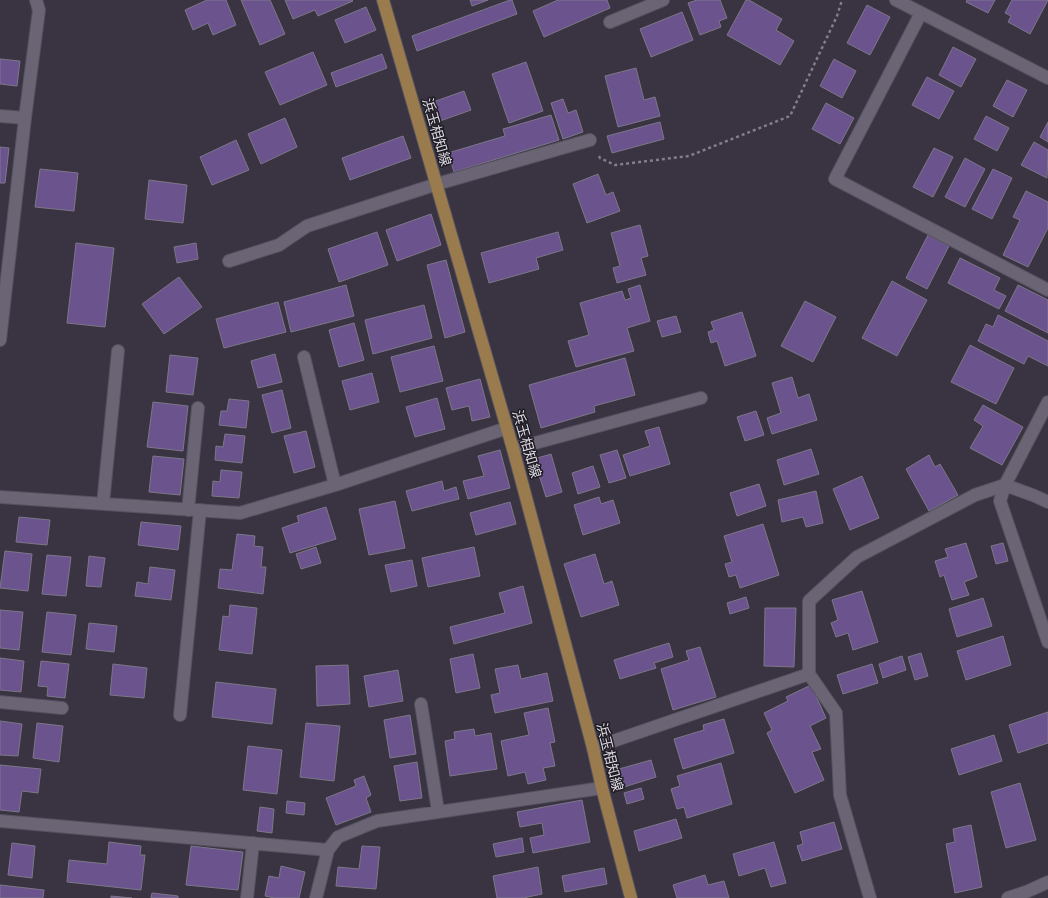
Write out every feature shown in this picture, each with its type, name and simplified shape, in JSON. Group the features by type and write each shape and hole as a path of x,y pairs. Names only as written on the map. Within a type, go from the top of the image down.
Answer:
{"main road":[{"name":"浜玉相知線","path":"383,0 513,449 632,898"}],"street":[{"path":"0,340 25,118 39,10 36,0"},
{"path":"610,22 663,0"},
{"path":"896,0 1048,78"},
{"path":"921,13 835,179 1048,290"},
{"path":"0,116 25,118"},
{"path":"229,260 279,245 307,226 437,184 590,140"},
{"path":"103,504 118,351"},
{"path":"304,357 335,485"},
{"path":"513,449 701,398"},
{"path":"1047,407 1005,485 1000,501 1048,642"},
{"path":"180,714 194,510 198,408"},
{"path":"0,498 240,513 335,485 507,428"},
{"path":"870,898 840,795 836,713 809,674 809,601 857,557 975,495 1005,485 1048,502"},
{"path":"593,748 809,674"},
{"path":"0,702 62,708"},
{"path":"421,704 438,811"},
{"path":"316,898 328,850 338,837 378,821 602,788"},
{"path":"0,821 328,850"},
{"path":"247,898 253,843"},
{"path":"1008,898 1027,895 1048,882"}],"path":[{"path":"590,140 600,158 614,165 689,156 790,116 837,16 842,0"}],"building":[{"path":"207,0 226,0 236,25 213,35 208,23 193,30 185,10"},
{"path":"241,0 270,0 285,34 260,45"},
{"path":"285,0 353,1 318,16 315,10 293,19"},
{"path":"470,0 488,0 472,6"},
{"path":"512,0 517,14 417,51 412,36"},
{"path":"558,0 607,0 610,8 544,37 533,11"},
{"path":"697,0 720,0 727,18 719,21 721,27 700,35 688,3"},
{"path":"746,0 749,0 782,19 776,30 794,41 780,65 727,35"},
{"path":"967,0 995,0 988,13 966,2"},
{"path":"1012,0 1048,0 1030,34 1008,22 1011,16 1005,13"},
{"path":"867,5 890,17 870,55 847,43"},
{"path":"366,7 376,30 345,43 335,20"},
{"path":"682,12 693,40 651,57 640,29"},
{"path":"953,47 976,59 961,87 939,75"},
{"path":"313,52 327,85 280,105 265,72"},
{"path":"382,54 387,68 336,87 331,73"},
{"path":"0,59 20,61 17,86 0,84"},
{"path":"834,59 856,71 842,98 820,86"},
{"path":"526,62 543,111 509,123 492,74"},
{"path":"636,68 644,100 655,97 660,116 618,127 605,76"},
{"path":"927,77 954,91 939,119 912,105"},
{"path":"1007,80 1027,90 1013,117 993,106"},
{"path":"464,91 471,110 440,121 433,102"},
{"path":"563,99 568,113 576,110 583,132 563,139 551,103"},
{"path":"826,103 854,118 840,144 812,129"},
{"path":"551,115 559,140 454,172 448,153 505,136 503,129"},
{"path":"986,116 1009,128 997,151 974,139"},
{"path":"285,118 297,147 261,164 248,134"},
{"path":"660,122 664,139 612,153 607,136"},
{"path":"1048,122 1048,142 1040,137"},
{"path":"403,136 411,158 350,180 342,158"},
{"path":"236,140 249,170 212,185 200,157"},
{"path":"1034,142 1048,150 1047,178 1021,165"},
{"path":"0,147 9,148 5,183 0,183"},
{"path":"934,148 953,157 933,197 913,187"},
{"path":"965,158 985,169 965,207 945,197"},
{"path":"40,169 78,173 74,211 35,207"},
{"path":"993,169 1012,178 992,219 972,209"},
{"path":"598,174 606,195 613,192 620,211 587,223 573,184"},
{"path":"149,180 187,185 183,223 145,219"},
{"path":"1026,191 1048,202 1048,228 1028,267 1003,255 1020,220 1013,217"},
{"path":"431,214 441,245 397,261 386,230"},
{"path":"640,225 648,256 641,258 646,275 617,283 613,268 620,266 611,233"},
{"path":"377,232 388,265 339,282 328,249"},
{"path":"558,232 563,250 536,258 539,269 489,283 481,253"},
{"path":"928,235 949,246 927,289 906,278"},
{"path":"76,243 114,248 105,327 67,323"},
{"path":"196,243 198,259 177,263 174,247"},
{"path":"960,258 1000,278 994,290 1006,296 999,309 948,283"},
{"path":"446,260 465,332 445,338 427,265"},
{"path":"179,277 202,307 164,334 142,304"},
{"path":"892,281 927,300 897,356 862,338"},
{"path":"346,285 354,316 291,332 284,302"},
{"path":"640,285 650,321 627,328 634,351 576,367 568,341 589,335 580,303 622,291 625,300 631,298 628,289"},
{"path":"1018,285 1048,300 1048,333 1005,311"},
{"path":"805,301 836,317 813,362 781,346"},
{"path":"278,302 286,332 224,348 216,319"},
{"path":"424,305 432,338 373,354 365,320"},
{"path":"742,312 756,356 725,366 717,341 711,343 708,332 714,330 711,322"},
{"path":"998,315 1048,341 1048,366 1028,356 1024,364 978,341 986,324 993,327"},
{"path":"676,316 681,332 662,337 657,321"},
{"path":"354,323 364,360 339,367 329,330"},
{"path":"970,345 1014,368 996,404 951,382"},
{"path":"434,346 443,381 400,392 391,357"},
{"path":"275,354 282,382 258,388 251,361"},
{"path":"170,355 198,358 193,395 166,392"},
{"path":"625,358 635,395 594,406 595,412 541,428 529,385"},
{"path":"372,373 379,402 350,410 342,381"},
{"path":"792,377 798,398 809,394 817,420 772,434 767,418 781,413 772,383"},
{"path":"480,379 490,417 472,421 469,406 452,410 446,388"},
{"path":"282,390 291,428 272,433 262,395"},
{"path":"437,398 445,429 415,437 406,407"},
{"path":"229,399 249,401 246,428 219,425 221,411 227,411"},
{"path":"153,402 188,406 183,451 147,447"},
{"path":"983,405 1023,427 1002,465 970,448 983,426 974,420"},
{"path":"756,411 764,435 745,441 737,417"},
{"path":"659,427 670,464 630,476 623,455 650,446 645,431"},
{"path":"306,431 315,467 294,473 284,436"},
{"path":"225,434 245,436 242,463 215,460 216,446 223,447"},
{"path":"811,449 819,474 784,485 777,460"},
{"path":"500,450 510,488 468,499 463,481 484,476 478,456"},
{"path":"617,450 626,478 609,483 600,455"},
{"path":"551,454 562,492 546,497 534,459"},
{"path":"929,455 935,467 940,464 958,495 929,511 906,469"},
{"path":"153,456 184,459 180,495 149,492"},
{"path":"593,466 600,487 578,494 572,473"},
{"path":"221,470 242,472 239,498 212,496 213,481 220,482"},
{"path":"862,476 879,518 850,530 833,489"},
{"path":"442,481 444,491 456,487 459,499 412,511 406,491"},
{"path":"759,484 766,506 737,516 730,493"},
{"path":"816,491 823,523 806,527 803,517 782,522 778,500"},
{"path":"599,497 601,504 613,500 620,523 583,535 574,505"},
{"path":"395,501 405,548 369,555 359,509"},
{"path":"510,502 516,524 476,535 470,513"},
{"path":"326,507 336,539 290,553 282,528 299,522 297,516"},
{"path":"19,517 50,520 47,545 16,542"},
{"path":"141,522 181,526 178,550 138,545"},
{"path":"763,524 779,575 740,588 736,575 729,577 725,564 732,562 724,536"},
{"path":"237,534 255,536 254,546 263,547 261,567 266,567 263,594 218,588 220,569 232,570"},
{"path":"966,543 977,577 964,582 969,595 952,600 944,575 940,577 935,561 948,557 945,549"},
{"path":"1003,543 1008,561 996,564 991,546"},
{"path":"316,547 321,563 301,569 296,554"},
{"path":"474,547 480,576 428,587 422,558"},
{"path":"5,551 32,554 28,591 0,588"},
{"path":"595,554 604,584 612,581 619,605 581,617 564,564"},
{"path":"47,555 71,557 66,596 42,594"},
{"path":"89,556 105,558 101,587 86,586"},
{"path":"412,560 417,586 391,592 385,565"},
{"path":"150,567 175,570 171,600 135,596 137,582 148,584"},
{"path":"523,586 532,623 454,644 450,627 505,613 499,593"},
{"path":"862,591 878,642 853,650 848,633 836,637 831,623 838,620 832,600"},
{"path":"746,597 749,608 730,614 727,603"},
{"path":"983,598 992,626 957,637 949,609"},
{"path":"230,605 257,608 252,654 219,650 223,616 229,617"},
{"path":"765,608 796,608 794,667 764,666"},
{"path":"0,610 23,612 19,650 0,648"},
{"path":"47,612 76,615 71,655 42,652"},
{"path":"89,623 117,626 114,652 86,649"},
{"path":"1003,636 1011,665 966,680 957,651"},
{"path":"669,643 673,657 654,663 656,668 620,679 614,660"},
{"path":"700,647 716,697 673,710 661,669 689,660 686,651"},
{"path":"921,653 928,676 915,680 908,657"},
{"path":"473,654 480,688 456,693 450,659"},
{"path":"902,656 906,670 883,678 879,664"},
{"path":"0,658 24,661 21,692 0,690"},
{"path":"41,661 69,664 65,698 47,696 48,687 38,686"},
{"path":"113,664 147,668 144,698 110,695"},
{"path":"872,664 878,683 843,694 837,675"},
{"path":"348,665 350,704 317,706 316,666"},
{"path":"518,665 521,679 547,673 553,701 495,713 491,695 500,693 495,669"},
{"path":"398,670 403,701 369,707 364,676"},
{"path":"216,682 276,689 272,724 212,717"},
{"path":"811,685 826,718 810,726 821,749 812,752 824,780 795,793 767,733 772,730 764,713 788,701 786,697"},
{"path":"548,708 555,742 550,743 555,766 543,768 546,780 528,784 525,772 508,776 501,741 529,735 524,713"},
{"path":"1048,712 1048,743 1018,753 1009,725"},
{"path":"410,715 416,754 390,758 384,720"},
{"path":"724,719 734,753 683,769 674,739 704,730 703,725"},
{"path":"0,721 22,724 18,756 0,755"},
{"path":"37,723 63,726 59,762 33,758"},
{"path":"306,723 340,726 334,781 300,777"},
{"path":"474,729 475,736 491,733 497,769 450,776 445,741 455,739 454,732"},
{"path":"994,735 1002,761 959,775 951,749"},
{"path":"248,746 282,750 277,794 243,790"},
{"path":"651,760 656,777 624,787 619,769"},
{"path":"417,762 422,798 400,801 394,766"},
{"path":"721,763 732,804 687,818 684,807 677,809 671,789 680,786 677,776"},
{"path":"0,765 41,769 38,793 22,791 19,812 0,810"},
{"path":"364,776 371,795 366,798 371,812 336,825 326,798 356,786 354,780"},
{"path":"1020,783 1036,840 1006,848 991,792"},
{"path":"641,788 644,799 627,804 624,793"},
{"path":"582,800 590,842 533,853 530,838 544,835 542,823 520,827 517,812"},
{"path":"287,801 305,803 304,815 286,813"},
{"path":"260,807 274,809 272,833 257,831"},
{"path":"676,819 682,838 639,851 634,831"},
{"path":"834,822 842,849 802,861 797,846 803,844 800,832"},
{"path":"971,825 982,887 955,893 946,844 955,842 953,829"},
{"path":"522,838 524,852 496,857 493,844"},
{"path":"109,842 141,846 140,855 145,855 141,890 67,882 69,860 107,864"},
{"path":"774,842 786,883 771,887 765,868 739,876 733,854"},
{"path":"12,843 35,846 32,878 8,875"},
{"path":"191,846 243,852 238,890 186,885"},
{"path":"362,846 380,847 376,889 336,886 338,867 359,869"},
{"path":"281,866 305,872 299,898 274,898 265,896 269,876 279,878"},
{"path":"538,867 542,894 523,898 497,898 493,876"},
{"path":"604,868 607,884 565,892 562,876"},
{"path":"705,875 708,885 724,881 729,898 677,898 673,885"},
{"path":"0,885 44,890 43,898 0,898"},
{"path":"152,893 178,896 178,898 151,898"},
{"path":"111,896 132,898 111,898"}]}
